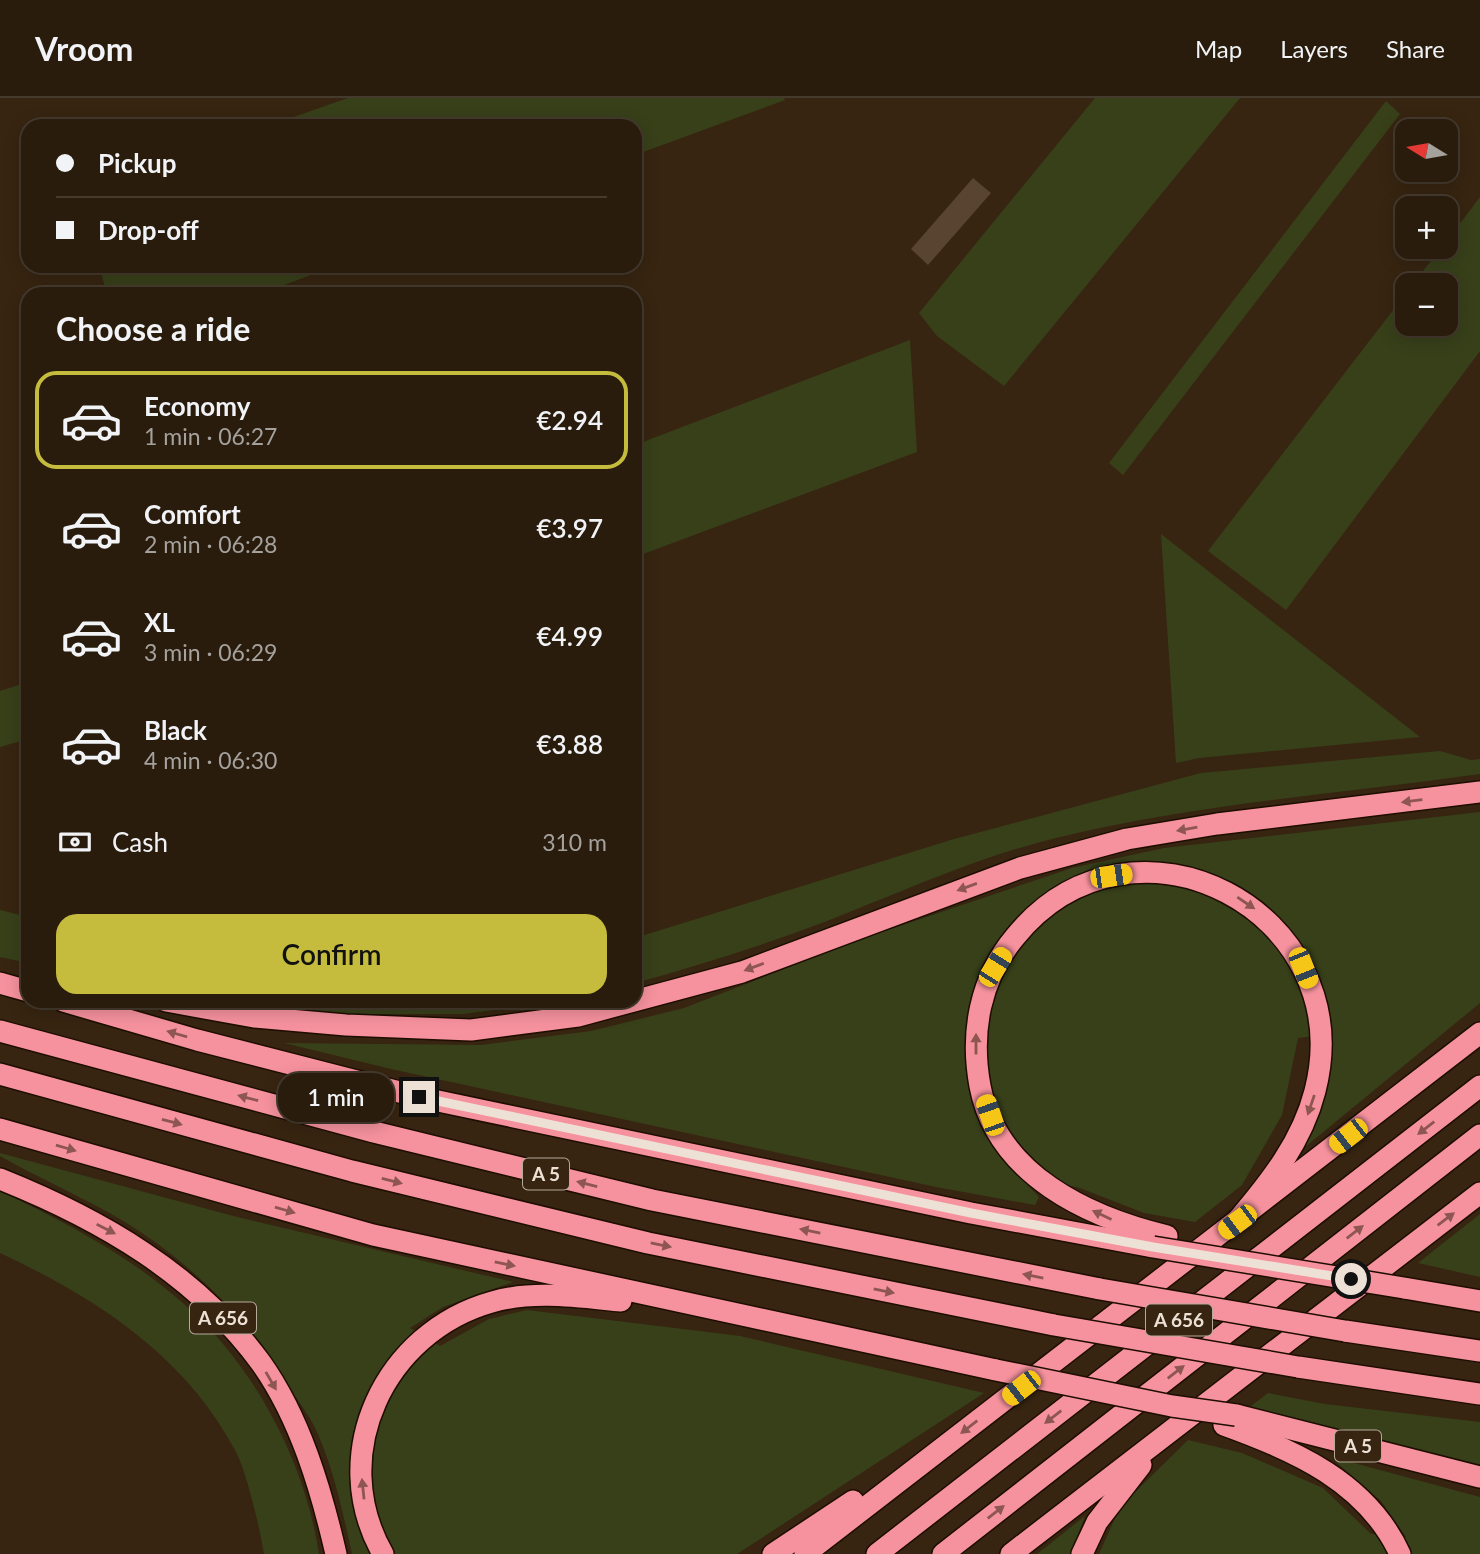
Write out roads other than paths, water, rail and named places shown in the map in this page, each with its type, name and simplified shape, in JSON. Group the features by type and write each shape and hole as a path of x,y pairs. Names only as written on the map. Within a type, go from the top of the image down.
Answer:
{"highway":[{"path":"642,999 742,972 1020,868 1127,839 1217,824 1480,792"},
{"path":"1237,1222 1283,1163 1301,1129 1315,1092 1321,1042 1313,992 1303,968 1274,926 1234,895 1211,884 1174,875 1136,873 1111,876 1064,894 1043,908 1008,945 995,967 981,1003 976,1040 977,1066 990,1115 1017,1158 1034,1176 1055,1191 1108,1219 1160,1242 1217,1256 1480,1301"},
{"path":"0,971 21,975"},
{"path":"0,983 21,989"},
{"name":"A 5","path":"87,1008 197,1040 419,1097 971,1213 1160,1242"},
{"path":"204,1008 254,1017 471,1030 578,1016 608,1008"},
{"name":"A 5","path":"0,1031 374,1132 652,1200 1100,1289 1480,1351"},
{"path":"805,1554 1480,1033"},
{"name":"A 5","path":"0,1074 352,1171 635,1240 1054,1325 1298,1367 1480,1394"},
{"name":"A 656","path":"877,1554 1480,1086"},
{"path":"0,1129 373,1235 996,1370 1175,1415 1230,1420 1331,1474 1362,1498 1382,1522 1400,1554"},
{"name":"A 656","path":"943,1554 1480,1135"},
{"name":"A 656","path":"0,1178 34,1192 121,1237 178,1275 222,1317 261,1363 292,1416 311,1467 336,1554"},
{"path":"1011,1554 1175,1415 1480,1193"},
{"path":"383,1554 369,1521 363,1496 363,1444 369,1419 385,1384 407,1352 426,1335 471,1309 495,1301 521,1297 579,1297 712,1309"},
{"path":"1082,1554 1097,1522 1175,1415"},
{"name":"A 5","path":"1230,1420 1480,1477"},
{"path":"773,1554 855,1500 892,1487"}]}
